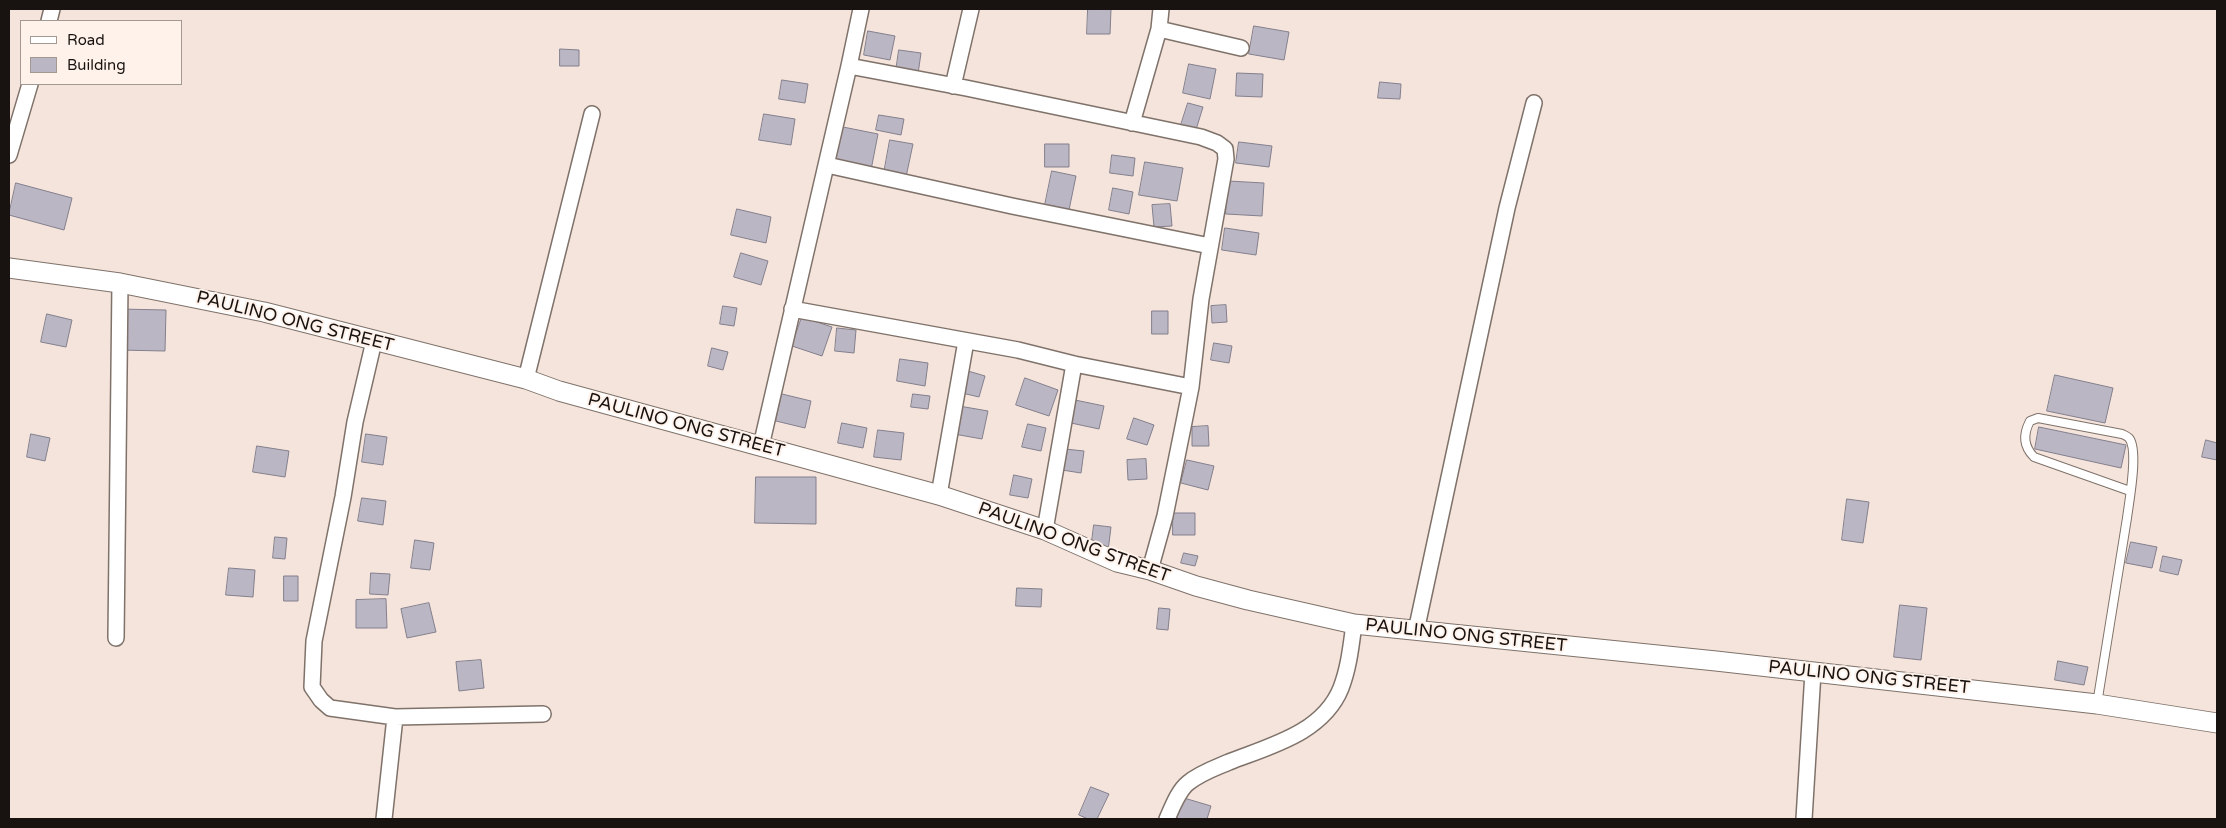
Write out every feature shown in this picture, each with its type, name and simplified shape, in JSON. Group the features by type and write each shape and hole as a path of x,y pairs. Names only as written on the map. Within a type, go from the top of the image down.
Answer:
{"street":[{"path":"761,446 827,165 860,9"},
{"path":"953,86 971,9"},
{"path":"1132,124 1162,9"},
{"path":"1158,29 1241,48"},
{"path":"849,66 1201,138 1217,142 1225,149 1226,159 1201,299 1190,387 1165,516 1150,570"},
{"path":"9,155 30,85"},
{"path":"1416,630 1507,208 1534,103"},
{"path":"526,380 592,114"},
{"path":"827,165 1003,204 1210,246"},
{"name":"PAULINO ONG STREET","path":"9,268 120,283 264,312 526,380 939,495 1045,530 1117,562 1150,570 1248,600 1354,624 2097,704 2217,723"},
{"path":"116,638 120,283"},
{"path":"792,309 1018,350 1074,364 1190,387"},
{"path":"374,341 355,422 341,506 314,641 312,687 320,700 330,708 395,716 544,714"},
{"path":"939,495 966,341"},
{"path":"1045,530 1074,364"},
{"path":"1167,819 1173,805 1187,784 1206,772 1304,731 1327,712 1341,689 1350,661 1354,624"},
{"path":"1804,819 1813,672"},
{"path":"384,819 395,716"}],"lane":[{"path":"2097,704 2130,491 2133,448 2129,438 2122,434 2038,418 2030,421 2024,440 2027,450 2034,457 2130,491"}],"building":[{"path":"1088,9 1111,9 1110,34 1087,34"},
{"path":"1254,26 1289,32 1284,60 1249,54"},
{"path":"868,31 895,36 890,60 864,55"},
{"path":"560,49 579,50 579,66 560,66"},
{"path":"899,50 921,53 918,74 896,71"},
{"path":"1189,64 1216,69 1210,99 1183,93"},
{"path":"1237,73 1263,74 1262,97 1236,96"},
{"path":"782,80 808,84 805,103 779,99"},
{"path":"1380,82 1401,84 1400,99 1378,98"},
{"path":"1188,103 1203,107 1195,133 1180,128"},
{"path":"764,114 795,119 791,145 759,140"},
{"path":"879,115 904,119 901,135 876,130"},
{"path":"838,126 878,134 871,170 830,162"},
{"path":"890,140 913,144 906,177 884,173"},
{"path":"1239,142 1272,146 1269,167 1236,163"},
{"path":"1045,144 1069,144 1069,167 1045,167"},
{"path":"1112,155 1135,158 1133,176 1110,173"},
{"path":"1145,162 1183,168 1177,201 1139,195"},
{"path":"1052,171 1076,176 1069,210 1045,205"},
{"path":"1228,181 1264,183 1262,216 1226,214"},
{"path":"16,183 72,198 64,230 9,215"},
{"path":"1113,188 1133,192 1129,214 1109,210"},
{"path":"1170,204 1172,226 1154,227 1152,205"},
{"path":"737,209 771,217 766,243 731,235"},
{"path":"1225,228 1259,233 1256,255 1222,250"},
{"path":"741,253 768,261 761,285 734,277"},
{"path":"1226,305 1227,322 1212,323 1211,306"},
{"path":"723,306 737,308 734,326 720,324"},
{"path":"119,309 166,310 165,351 118,350"},
{"path":"1152,311 1168,311 1168,334 1152,334"},
{"path":"47,314 72,320 66,347 41,342"},
{"path":"802,317 832,327 822,356 792,346"},
{"path":"837,328 856,330 854,353 835,351"},
{"path":"1214,343 1232,346 1229,363 1211,360"},
{"path":"712,348 728,352 723,370 708,366"},
{"path":"900,359 928,363 925,386 897,381"},
{"path":"968,371 985,376 979,397 962,393"},
{"path":"2055,375 2113,388 2105,423 2047,411"},
{"path":"1025,378 1058,390 1049,416 1016,405"},
{"path":"782,394 811,401 805,428 776,421"},
{"path":"913,394 930,396 928,409 911,407"},
{"path":"1075,400 1104,406 1099,429 1071,423"},
{"path":"959,406 988,411 982,439 954,434"},
{"path":"1134,418 1154,425 1147,445 1127,439"},
{"path":"842,423 867,428 863,448 838,443"},
{"path":"1028,424 1046,428 1041,451 1022,447"},
{"path":"1208,426 1209,446 1192,446 1192,427"},
{"path":"2039,427 2126,445 2121,468 2035,449"},
{"path":"878,430 904,433 901,460 874,457"},
{"path":"31,434 50,438 45,461 27,457"},
{"path":"366,434 387,437 383,465 362,462"},
{"path":"2206,440 2217,443 2217,460 2202,457"},
{"path":"257,446 289,451 285,477 253,472"},
{"path":"1065,449 1084,451 1081,473 1062,470"},
{"path":"1146,459 1147,479 1128,480 1127,460"},
{"path":"1187,460 1214,466 1208,490 1181,483"},
{"path":"1014,475 1032,479 1028,498 1010,495"},
{"path":"756,477 816,477 816,524 755,523"},
{"path":"362,498 386,501 383,525 358,521"},
{"path":"1847,499 1869,502 1863,543 1842,540"},
{"path":"1173,513 1195,513 1195,535 1173,535"},
{"path":"1094,525 1111,527 1108,551 1091,549"},
{"path":"275,537 287,538 285,559 273,558"},
{"path":"415,540 434,543 430,570 411,568"},
{"path":"2131,542 2157,547 2152,568 2126,563"},
{"path":"1184,553 1198,556 1195,566 1181,563"},
{"path":"2163,556 2182,560 2178,575 2160,571"},
{"path":"229,568 255,570 253,597 226,595"},
{"path":"371,573 390,574 388,595 370,594"},
{"path":"284,576 298,576 298,601 284,601"},
{"path":"1017,588 1042,589 1041,607 1016,606"},
{"path":"386,599 387,628 356,628 356,600"},
{"path":"429,603 436,632 407,638 401,609"},
{"path":"1900,605 1927,608 1921,660 1894,657"},
{"path":"1159,608 1170,609 1168,630 1157,629"},
{"path":"481,660 484,688 459,691 456,662"},
{"path":"2058,661 2088,667 2084,685 2055,680"},
{"path":"1091,787 1109,794 1097,819 1088,819 1079,815"},
{"path":"1184,798 1211,806 1207,819 1177,819"}]}
